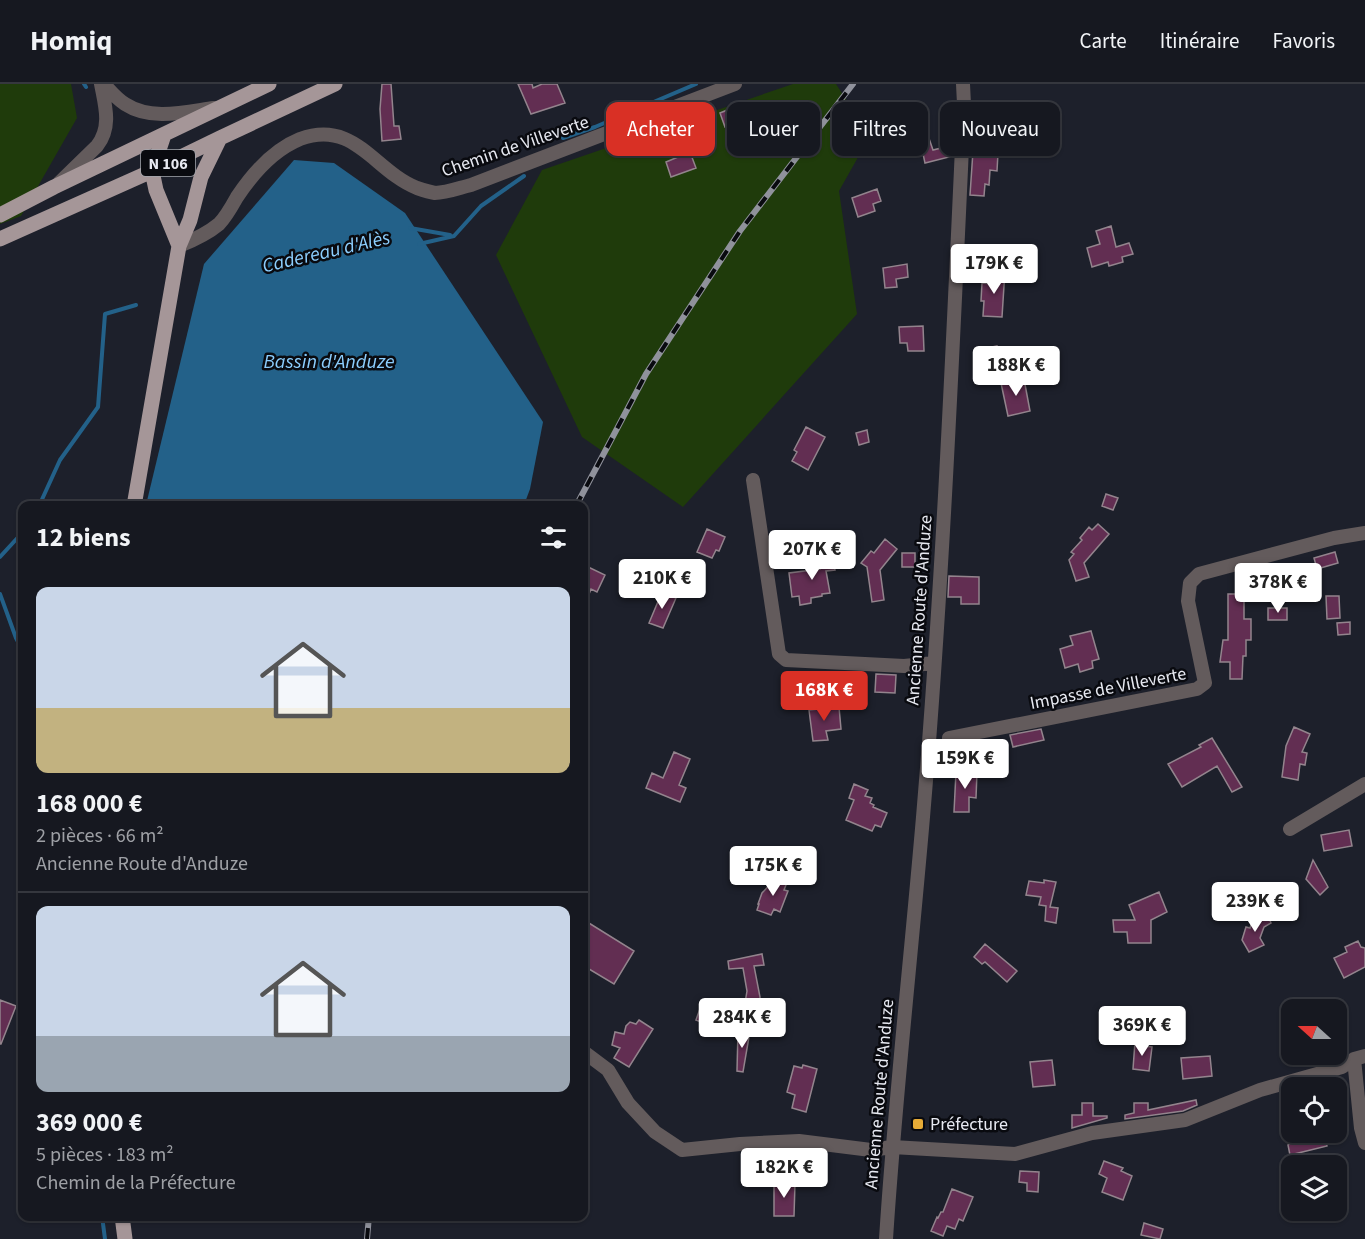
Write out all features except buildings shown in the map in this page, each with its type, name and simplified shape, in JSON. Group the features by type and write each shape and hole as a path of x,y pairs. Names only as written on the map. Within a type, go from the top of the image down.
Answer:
{"main road":[{"name":"N 106","path":"0,215 269,84"},
{"name":"N 106","path":"0,239 152,171 335,84"},
{"path":"164,135 152,171 156,190 179,246"},
{"path":"135,501 179,246 201,177 220,138"},
{"path":"123,1221 125,1239"}],"street":[{"path":"102,84 125,104 147,113 170,114 222,106"},
{"path":"54,187 102,140 106,132 107,117 102,84"},
{"name":"Chemin de Villeverte","path":"179,246 203,236 221,222 248,180 264,163 287,146 300,140 326,135 339,137 361,148 400,179 435,193 471,185 735,84"},
{"name":"Ancienne Route d'Anduze","path":"886,1239 892,1147 923,817 934,663 953,358 964,104 962,86"},
{"path":"753,480 779,654 786,660 904,666 934,663"},
{"name":"Impasse de Villeverte","path":"949,738 1197,689 1204,682 1188,601 1190,583 1199,574 1334,537 1365,533"},
{"path":"1290,829 1365,784"},
{"path":"588,1055 608,1070 628,1103 655,1132 682,1150 799,1141 871,1150 892,1147 1015,1154 1092,1133 1185,1120 1260,1090 1342,1067 1359,1058 1361,1128 1365,1143"}],"green space":[{"path":"0,84 71,84 77,118 21,216 0,224"},
{"path":"793,84 836,84 848,102 832,102 832,156 859,156 839,191 857,314 683,507 582,437 496,255 542,170 606,148 606,156 715,156 715,111 727,107 727,156 820,156 820,102 740,102"}],"water":[{"name":"Bassin d'Anduze","path":"294,160 334,163 405,213 543,422 526,501 147,501 204,264"}],"waterway":[{"name":"Cadereau d'Alès","path":"563,138 595,127 696,84"},
{"name":"Cadereau d'Alès","path":"419,244 454,236 481,206 524,176"},
{"name":"Cadereau d'Alès","path":"410,228 450,235"},
{"name":"Cadereau d'Alès","path":"41,501 60,460 98,407 105,314 136,305"},
{"name":"Cadereau d'Alès","path":"0,557 18,537"},
{"name":"Cadereau d'Alès","path":"0,594 18,642"},
{"name":"Cadereau d'Alès","path":"103,1221 105,1239"}],"railway":[{"path":"579,501 646,374 740,231 853,84"},
{"path":"367,1239 369,1221"}],"place":[{"name":"Préfecture","path":"918,1124"}]}
